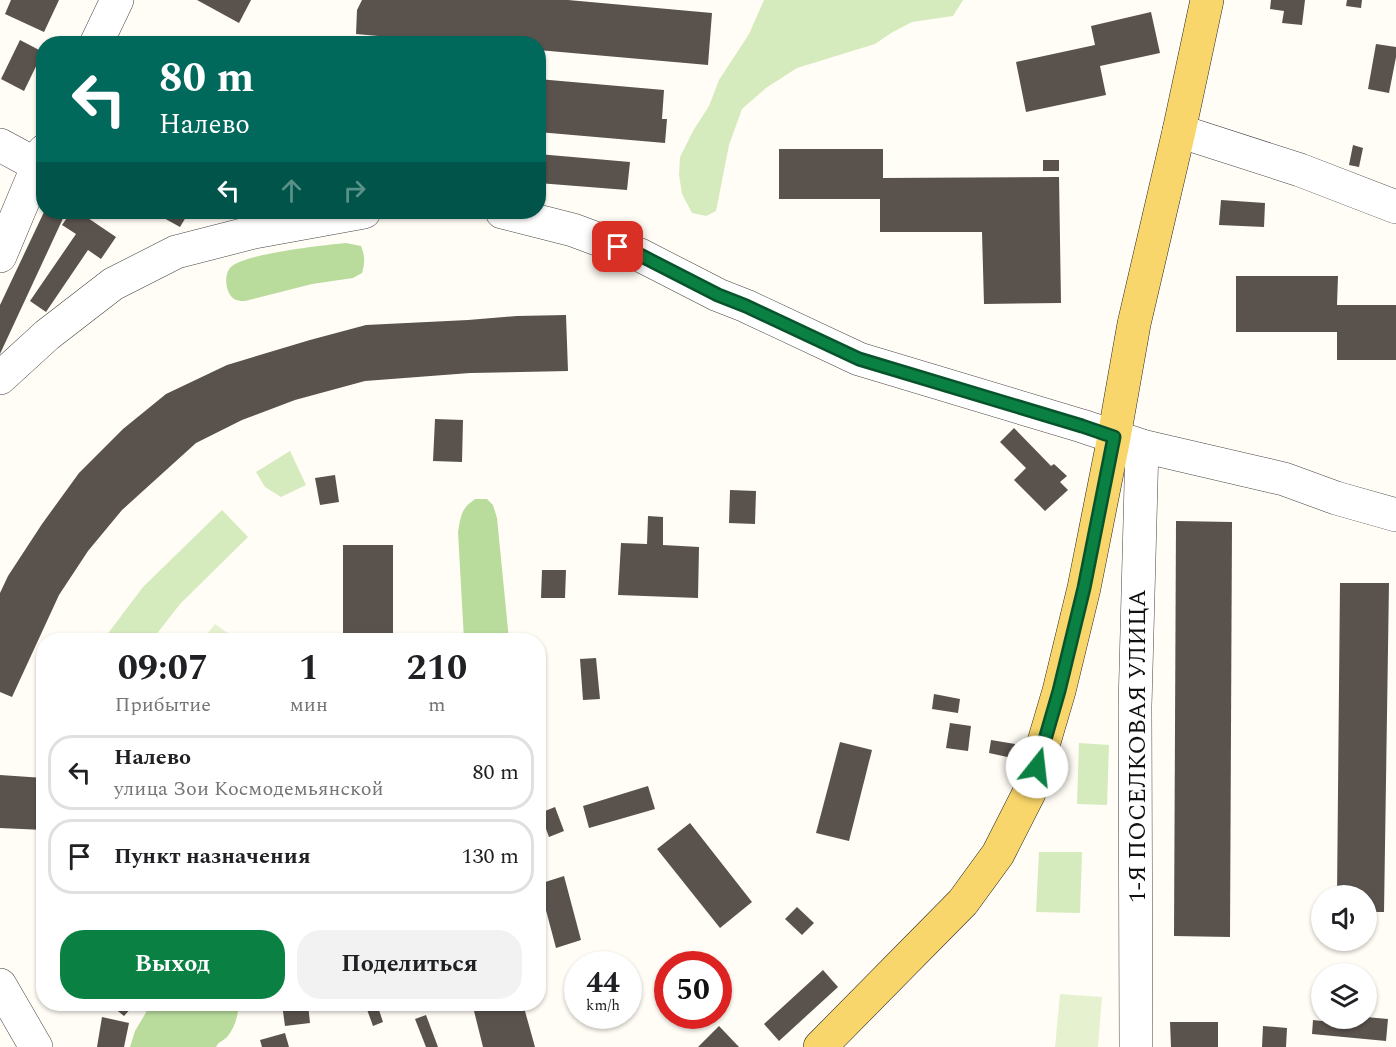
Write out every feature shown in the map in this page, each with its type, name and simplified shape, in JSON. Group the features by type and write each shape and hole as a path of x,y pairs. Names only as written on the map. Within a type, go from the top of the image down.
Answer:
{"main road":[{"path":"820,1047 963,902 998,854 1029,793 1059,691 1084,588 1128,441 1134,324 1207,0"}],"street":[{"path":"100,36 117,0"},
{"path":"1179,131 1300,170 1396,207"},
{"path":"0,145 36,157"},
{"path":"0,256 36,168"},
{"path":"0,378 47,335 113,284 176,252 254,232 326,219"},
{"path":"530,219 573,230 640,255 718,295 859,359 1128,441 1284,479 1396,516"},
{"name":"1-Я ПОСЕЛКОВАЯ УЛИЦА","path":"1128,441 1137,604 1136,1047"},
{"path":"0,985 36,1047"}],"green space":[{"path":"764,0 963,0 953,16 912,22 875,44 797,68 766,88 742,109 729,145 716,211 706,216 692,213 682,194 679,175 680,157 709,106 719,80 749,34"},
{"path":"346,243 361,246 363,253 362,273 353,278 312,284 245,301 236,300 228,290 226,281 228,272 237,263 266,254"},
{"path":"290,451 306,485 281,497 265,487 256,472"},
{"path":"475,499 487,499 493,505 497,518 508,633 464,633 458,532 462,513"},
{"path":"222,510 248,537 180,604 157,633 108,633 143,587"},
{"path":"215,624 228,633 208,633"},
{"path":"1079,743 1109,745 1107,805 1077,804"},
{"path":"1039,852 1082,852 1080,913 1036,912"},
{"path":"1060,994 1102,997 1098,1047 1055,1047"},
{"path":"147,1011 238,1011 232,1030 216,1047 130,1047 135,1031"}],"building":[{"path":"11,0 59,0 44,32 5,14"},
{"path":"197,0 251,0 239,23"},
{"path":"362,0 568,0 712,13 708,65 546,51 546,36 356,34 357,10"},
{"path":"1271,0 1305,0 1302,25 1282,23 1284,11 1270,9"},
{"path":"1347,0 1362,0 1361,8 1346,6"},
{"path":"1151,12 1160,53 1100,66 1106,95 1026,112 1016,62 1095,45 1091,26"},
{"path":"20,40 36,48 36,66 24,91 1,79"},
{"path":"1376,44 1396,47 1389,93 1368,89"},
{"path":"546,80 664,90 662,119 667,119 665,143 546,133"},
{"path":"1353,145 1363,148 1359,167 1349,165"},
{"path":"779,149 883,149 883,178 1059,177 1061,303 984,304 982,232 880,232 880,199 779,199"},
{"path":"546,155 630,162 627,190 546,184"},
{"path":"1043,160 1059,160 1059,171 1043,171"},
{"path":"1221,200 1265,203 1264,227 1219,225"},
{"path":"41,219 63,219 0,354 0,305"},
{"path":"66,219 89,219 116,237 101,259 88,250 46,312 30,301 76,234 62,225"},
{"path":"166,219 185,219 180,227"},
{"path":"1236,276 1338,276 1337,305 1396,305 1396,360 1337,360 1337,332 1236,332"},
{"path":"566,315 568,371 470,373 365,381 295,400 242,420 196,443 122,510 88,551 59,595 41,633 36,633 36,645 12,697 0,692 0,593 8,576 79,473 123,429 166,394 227,365 366,325"},
{"path":"435,419 463,420 462,462 433,461"},
{"path":"1014,428 1051,466 1054,464 1067,476 1060,482 1068,490 1045,511 1014,480 1026,468 1000,442"},
{"path":"335,475 339,502 320,505 315,478"},
{"path":"730,490 756,491 755,524 729,523"},
{"path":"648,516 663,517 663,545 699,547 698,598 618,595 621,543 647,544"},
{"path":"1176,521 1232,522 1230,937 1174,936"},
{"path":"343,545 393,545 393,633 343,633"},
{"path":"542,570 566,570 565,598 541,598"},
{"path":"1340,583 1389,583 1384,912 1377,912 1377,885 1337,885"},
{"path":"596,658 600,699 583,700 580,659"},
{"path":"934,694 960,699 958,713 932,709"},
{"path":"950,723 971,726 968,751 946,748"},
{"path":"991,740 1015,744 1012,758 989,753"},
{"path":"840,742 872,750 849,841 816,833"},
{"path":"0,775 36,777 36,830 0,828"},
{"path":"648,786 655,809 589,828 583,806"},
{"path":"555,807 564,831 549,837 546,829 546,811"},
{"path":"690,823 752,902 720,928 657,849"},
{"path":"564,876 581,940 556,948 546,910 546,882"},
{"path":"797,907 814,923 802,935 785,919"},
{"path":"823,970 838,987 779,1041 764,1024"},
{"path":"118,1011 129,1011 124,1016"},
{"path":"283,1011 309,1011 310,1023 285,1026"},
{"path":"368,1011 379,1011 383,1022 373,1026"},
{"path":"474,1011 525,1011 535,1047 483,1047"},
{"path":"426,1015 438,1047 426,1047 415,1019"},
{"path":"102,1017 129,1023 124,1047 97,1047"},
{"path":"1377,1018 1388,1019 1386,1041 1312,1034 1312,1029 1377,1029"},
{"path":"1170,1022 1218,1022 1218,1047 1171,1047"},
{"path":"1263,1026 1287,1028 1286,1047 1262,1047"},
{"path":"716,1029 722,1029 739,1047 698,1047"},
{"path":"285,1033 289,1047 262,1047 260,1040"}],"route":[{"path":"618,247 640,255 718,295 859,359 1114,437 1084,588 1059,691 1037,767"}]}
